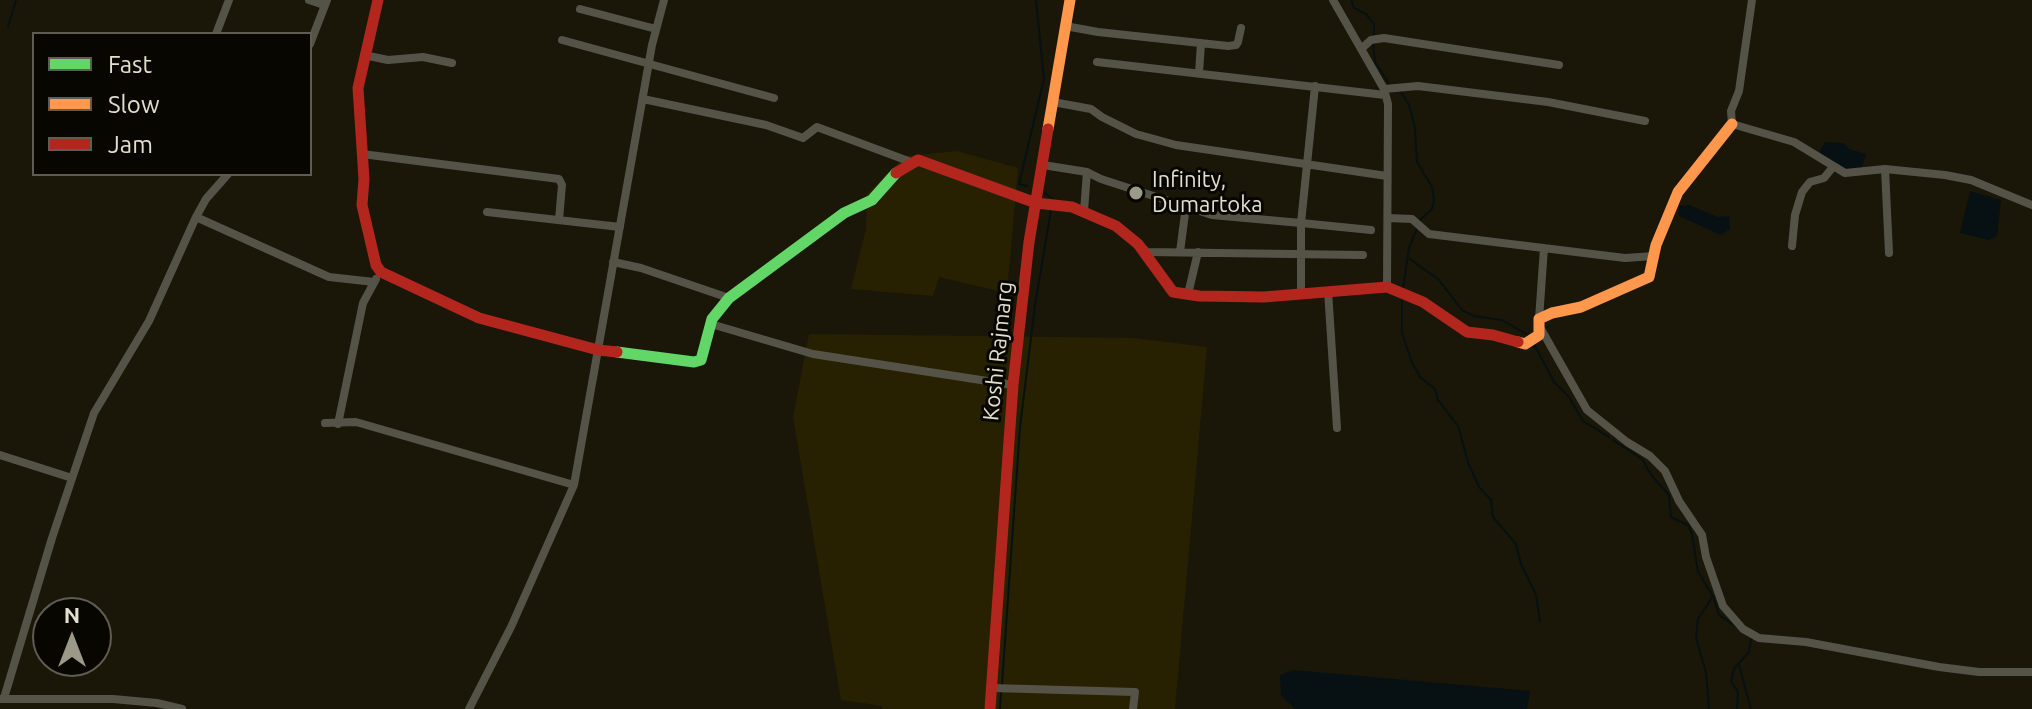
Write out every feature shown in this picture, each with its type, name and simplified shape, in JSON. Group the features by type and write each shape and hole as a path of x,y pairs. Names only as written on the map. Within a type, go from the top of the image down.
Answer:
{"street":[{"path":"217,32 229,0"},
{"path":"309,0 325,2 312,38"},
{"path":"338,424 363,303 377,277 362,205 358,88 378,0"},
{"path":"469,709 511,627 574,485 649,65 664,0"},
{"name":"Koshi Rajmarg","path":"990,709 1013,385 1036,203 1070,0"},
{"path":"1333,0 1389,89 1387,287"},
{"path":"1138,244 1173,292 1239,298 1387,287 1423,302 1467,332 1493,335 1520,344 1536,332 1552,313 1581,307 1644,281 1652,268 1656,245 1678,192 1732,124 1731,111 1743,70 1752,0"},
{"path":"580,9 656,29"},
{"path":"1065,26 1236,45 1241,28"},
{"path":"1361,49 1373,39 1401,39 1559,65"},
{"path":"562,40 774,98"},
{"path":"1199,73 1201,43"},
{"path":"364,55 388,60 423,57 452,63"},
{"path":"1097,62 1315,86 1389,89 1418,86 1548,102 1645,121"},
{"path":"1301,293 1301,223 1315,86"},
{"path":"643,99 766,125 803,138 817,127 911,162"},
{"path":"1053,102 1091,109 1136,134 1176,145 1387,176"},
{"path":"1732,124 1794,142 1833,167 1849,173 1885,169 1971,180 2032,205"},
{"path":"362,154 559,179 562,185 559,220"},
{"path":"196,217 329,277 377,277 479,318 598,350 698,362 721,305 844,213 872,200 891,177 918,160 1036,203 1084,211 1116,226 1147,252 1363,255"},
{"path":"1043,165 1087,172 1212,215 1371,230"},
{"path":"1792,246 1795,215 1802,192 1806,185 1824,178 1833,167"},
{"path":"1885,169 1889,253"},
{"path":"1084,211 1087,172"},
{"path":"182,709 113,699 2,699 94,413 149,321 206,199 226,176"},
{"path":"1180,252 1186,206"},
{"path":"487,212 620,227"},
{"path":"1388,218 1412,219 1429,234 1625,258 1654,256"},
{"path":"1544,248 1536,332 1587,410 1650,456 1665,471 1679,501 1702,535 1706,557 1723,606 1743,629 1759,638 1806,642 1939,667 1979,672 2032,672"},
{"path":"1188,294 1198,252"},
{"path":"613,262 641,268 729,298"},
{"path":"1328,291 1337,428"},
{"path":"711,324 826,357 1013,385"},
{"path":"325,423 356,422 574,485"},
{"path":"0,455 72,478"},
{"path":"992,688 1135,692 1133,709"}],"shaded area":[{"path":"1825,142 1844,143 1849,149 1866,154 1861,171 1850,172 1821,158 1820,150"},
{"path":"957,151 1018,168 1007,293 939,277 933,296 851,289 866,229 867,194 905,156"},
{"path":"1970,191 2001,200 1997,236 1989,240 1960,233"},
{"path":"1689,205 1718,217 1729,216 1730,229 1721,235 1679,216 1679,206"},
{"path":"809,334 1134,338 1207,347 1175,709 882,709 882,706 841,700 793,417"},
{"path":"1293,670 1530,691 1527,709 1295,709 1281,695 1280,675"}],"waterway":[{"path":"8,27 16,0"},
{"path":"1027,186 1019,184 1044,79 1036,0"},
{"path":"1351,0 1354,8 1366,14 1374,24 1374,36"},
{"path":"1373,43 1375,62 1389,84"},
{"path":"1401,92 1409,105 1415,128 1417,162 1432,187 1434,200 1432,209 1420,220"},
{"path":"1042,191 1053,199"},
{"path":"1002,684 1020,427 1035,305 1051,210"},
{"path":"1403,289 1409,248 1418,226"},
{"path":"1410,259 1439,280 1462,310 1474,316 1502,320 1528,335"},
{"path":"1402,299 1402,333 1412,363 1420,377 1435,389 1438,400 1458,426 1469,465 1479,487 1491,500 1493,517 1516,544 1521,564 1536,595 1540,621"},
{"path":"1534,344 1554,382 1569,397 1583,421 1609,437"},
{"path":"1613,440 1642,459 1669,495 1671,517 1688,525 1692,534 1698,572 1713,596 1698,619 1696,638 1706,672 1709,709"},
{"path":"1713,596 1719,615 1737,627"},
{"path":"1737,709 1738,692 1731,681 1734,669 1749,652 1751,639"},
{"path":"1739,665 1751,709"},
{"path":"1000,709 1001,692"}],"traffic: fast":[{"path":"617,352 694,362 701,360 712,319 729,298 844,213 872,200 896,173"}],"traffic: slow":[{"path":"1048,129 1070,0"},
{"path":"1518,342 1525,344 1539,335 1539,319 1581,307 1649,277 1656,245 1678,192 1732,124"}],"traffic: jam":[{"path":"378,0 358,88 364,179 362,205 376,265 381,272 479,318 598,350 617,352"},
{"path":"990,709 1013,385 1029,242 1048,129"},
{"path":"896,173 918,160 1036,203 1072,207 1116,226 1138,244 1173,292 1199,296 1264,297 1387,287 1423,302 1467,332 1518,342"}],"place":[{"name":"Infinity, Dumartoka","path":"1136,193"}]}
